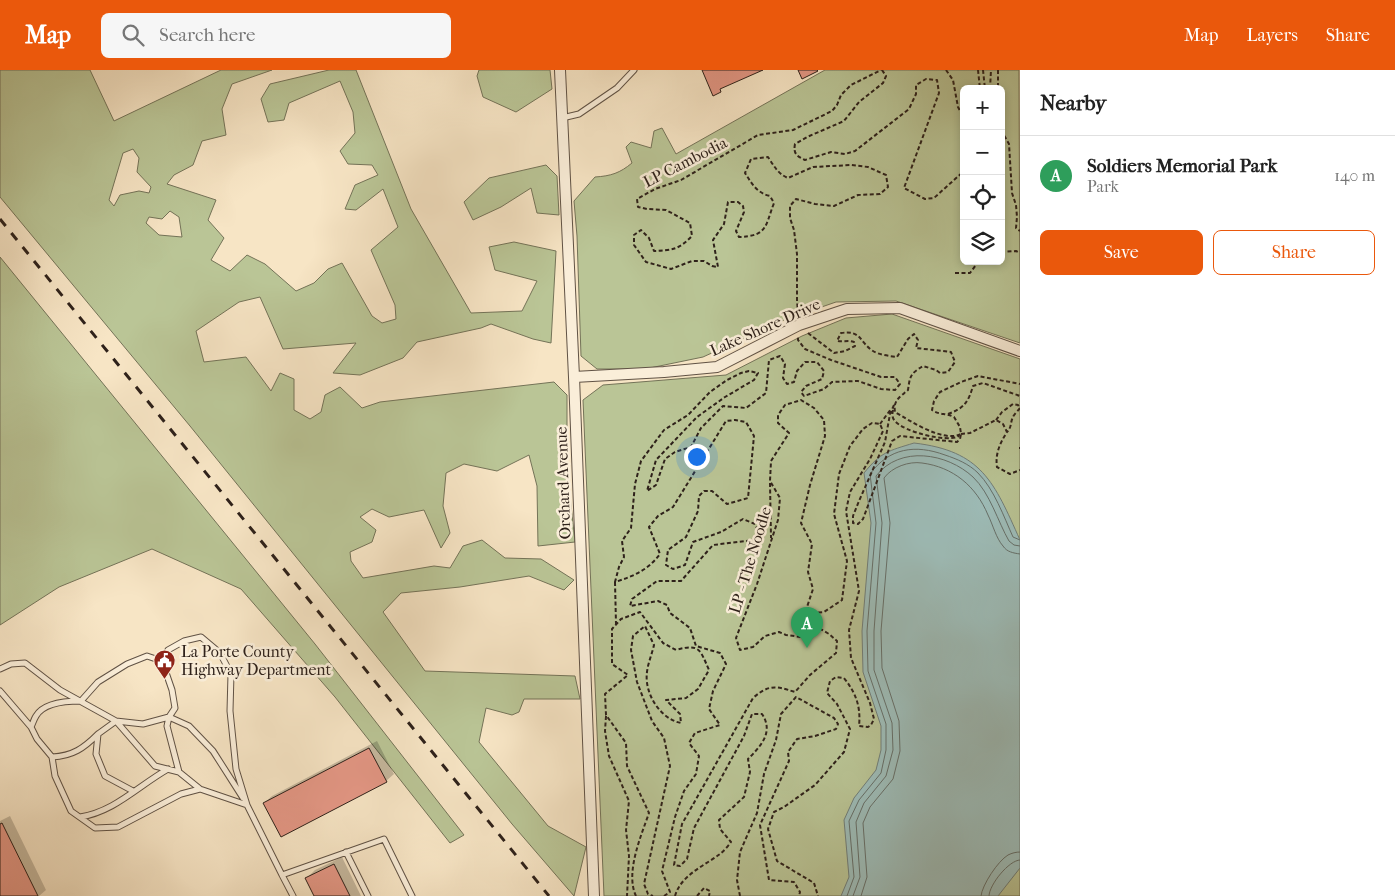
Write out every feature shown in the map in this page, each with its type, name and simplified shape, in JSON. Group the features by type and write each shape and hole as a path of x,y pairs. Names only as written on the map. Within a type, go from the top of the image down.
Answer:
{"street":[{"name":"Orchard Avenue","path":"560,70 594,896"},
{"name":"Lake Shore Drive","path":"574,377 716,367 799,325 848,309 900,308 1020,351"}],"lane":[{"path":"562,118 579,114 617,88 634,70"},
{"path":"180,772 167,726 169,717 175,708 172,690 162,661 168,650 184,641 201,636 220,653 231,674 230,711 236,769 247,805"},
{"path":"31,727 37,714 50,706 64,701 80,701 98,682 127,664 147,656 162,661"},
{"path":"0,669 11,664 25,663 60,690 116,720 143,724 169,717 188,726 212,751 247,805 293,896"},
{"path":"0,691 31,727 37,739 52,757 55,776 71,811 94,828 118,827 180,794 200,789"},
{"path":"116,720 155,766 180,772 200,789 247,805"},
{"path":"52,757 64,756 84,747 116,720"},
{"path":"98,734 96,754 105,776 133,791"},
{"path":"80,817 94,815 110,808 168,769"},
{"path":"282,874 384,839 412,896"},
{"path":"346,852 368,896"}],"path":[{"name":"LP Cambodia","path":"799,325 797,300 798,254 790,218 790,206 796,199 834,206 858,195 880,194 888,187 886,175 868,167 851,165 813,167 788,178 782,176 768,157 751,159 745,173 755,189 770,196 774,203 766,228 753,236 739,236 736,231 744,212 743,206 738,202 728,202 724,224 713,240 718,267 704,261 692,261 671,269 646,262 634,245 634,234 641,230 649,238 654,251 681,247 692,236 690,223 666,210 647,209 638,206 637,199 654,189 681,180 758,135 793,130 832,111 841,95 850,85 882,70 886,76 883,83 859,102 844,121 795,144 796,156 805,160 832,152 845,154 855,151 909,109 916,94 916,86 926,79 937,80 938,93 904,188 925,200 934,198 960,175"},
{"path":"946,70 953,80 960,111"},
{"path":"978,70 980,85"},
{"path":"983,70 985,85"},
{"path":"990,85 991,70"},
{"path":"998,70 998,85"},
{"path":"1005,137 1009,144 1012,193 1017,217 1016,228 1020,231"},
{"path":"1005,252 1016,251 1020,253"},
{"path":"955,273 970,272 975,265"},
{"path":"799,325 834,353 845,351 855,346 854,342 850,340 844,342 837,341 841,333 848,332 857,334 874,352 897,357 908,339 914,334 918,340 916,348 951,352 955,362 948,372 940,373 922,366 912,372 909,378 908,390 896,399 892,414 895,421 911,431 949,440 958,438 961,434"},
{"path":"616,624 614,582 624,557 622,541 631,528 635,484 641,461 664,430 688,415 710,392 727,380 741,372 758,373 754,380 725,397 697,418 656,460 647,492 656,485 665,459 675,452 691,447 701,428 723,406 746,408 766,392 769,360 780,356 785,364 783,378 787,384 794,382 797,371 805,362 817,362 824,370 822,379 806,386 801,392 804,396 824,389 832,382 858,381 880,389 895,390 900,384 895,377 881,377 805,349 798,340 799,325"},
{"path":"1020,384 978,376 940,392 934,401 932,410 938,415 960,410 969,399 973,386 983,383 1020,396"},
{"name":"LP - The Noodle","path":"675,896 682,882 704,864 722,853 731,842 720,829 719,820 744,797 750,772 748,759 756,751 766,735 768,722 762,714 752,714 744,736 694,828 687,859 680,866 674,866 682,824 753,698 763,689 776,686 794,692 836,652 837,641 830,634 817,628 801,637 779,632 765,636 753,647 740,650 736,638 757,584 778,520 780,498 770,481 770,461 789,433 778,423 778,415 785,405 801,400 814,408 824,420 825,436 801,523 812,544 808,572 813,589 807,606 812,613 824,612 842,600 847,561 834,514 839,474 850,446 863,429 872,422 880,424"},
{"path":"894,406 895,412 931,431 954,436 970,433 996,420 1012,404 1018,405 1020,408 1013,417 1011,427 999,444 996,460 998,467 1010,474 1020,470"},
{"path":"818,896 819,894 814,883 778,861 768,829 774,812 815,785 844,752 850,729 837,704 827,693 830,681 836,677 844,678 852,688 859,705 859,726 868,727 874,719 870,702 851,658 849,630 859,591 846,511 850,492 883,431 880,424 894,406"},
{"path":"894,406 890,414 885,442 853,516 853,523 858,524 863,519 892,441 900,436 957,442 960,439 961,434 958,422 954,416 947,414"},
{"path":"996,420 1003,424 1007,432"},
{"name":"LP - The Noodle","path":"614,582 633,577 651,566 660,554 650,527 658,516 673,507 726,421 746,422 754,436 748,498 727,504 712,491 704,491 699,496 698,512 686,537 668,550 666,565 673,569 685,566 693,542 721,532 743,519 755,524 759,533 754,540 713,545 681,581 657,581 632,599 630,606 658,601 667,605 670,613 690,628 696,646 720,652 726,664 713,691 709,709 720,725 695,733 689,743 699,756 698,765 696,774 684,791 675,817 662,871 670,892 664,896"},
{"path":"770,481 771,540"},
{"path":"627,896 629,856 626,830 629,801 609,756 604,731 606,715 605,694 628,675 612,664 612,629 621,620 640,612 663,643 676,650 689,646 700,650 709,670 698,689 686,698 666,700 680,714 681,723 672,721 660,710 648,693 646,673 654,645 645,626 633,636 631,650 636,682 652,721 664,738 670,766 644,884 648,894 653,896"},
{"path":"740,896 737,880 740,852 757,813 764,774 776,740 781,714 796,697 834,718 838,724 836,729 815,736 797,739 788,752 789,761 760,825 769,880 794,882 800,892 800,896"},
{"path":"606,715 626,743 627,766 649,813 639,843 631,878 636,896"},
{"path":"697,896 704,888 710,892 709,896"}],"green space":[{"path":"0,70 90,70 114,121 221,70 272,70 232,84 222,109 226,135 202,141 193,165 174,175 167,184 216,200 208,220 224,238 211,260 230,271 247,255 265,264 296,291 314,283 328,269 342,263 372,316 382,323 396,319 395,305 371,250 398,227 383,189 356,210 345,209 355,185 378,175 372,165 348,164 340,151 355,133 353,112 340,81 289,103 284,120 268,122 261,99 270,84 329,70 356,70 411,209 471,313 522,311 537,281 495,270 489,247 514,242 556,251 551,343 533,339 491,324 481,328 417,342 403,358 360,375 333,373 356,343 283,349 260,297 239,302 196,331 204,362 246,357 271,391 280,373 294,379 294,410 310,419 321,412 325,395 340,387 362,408 380,402 554,382 567,395 567,468 575,542 538,546 537,486 529,455 497,471 464,464 446,473 443,506 450,533 441,548 424,510 389,517 372,509 360,517 376,530 372,542 350,552 351,561 363,578 434,566 450,568 463,546 482,540 505,558 541,559 574,580 564,590 529,576 460,587 401,593 383,612 425,671 575,676 580,699 524,699 519,712 512,715 486,708 479,742 548,826 586,847 574,896 512,824 190,426 0,197","holes":["133,149 139,158 137,172 151,187 149,193 139,191 120,195 114,206 109,200 123,153","170,211 179,217 182,237 159,235 146,223 149,217 162,219"]},
{"path":"479,70 550,70 552,89 516,112 483,97 477,76"},
{"path":"825,70 1019,70 1020,343 896,301 836,302 784,320 703,357 645,369 597,369 581,356 574,201 595,177 615,173 632,163 626,147 631,142 651,148 654,131 662,128 676,154"},
{"path":"546,165 557,176 559,215 537,213 531,188 501,207 473,220 464,202 489,178"},
{"path":"0,257 315,644 464,835 450,843 335,697 241,589 152,549 59,587 0,625"},
{"path":"892,314 1020,359 1020,896 604,896 583,400 603,385 726,375 802,336 846,318"}],"water":[{"path":"914,443 956,453 971,462 993,486 1020,540 1020,868 998,896 841,896 849,877 844,820 854,798 876,770 881,750 881,726 863,672 862,631 871,523 864,473 880,456"}],"building":[{"path":"702,70 763,70 720,89 721,92 713,96"},
{"path":"798,70 817,70 818,71 802,79"},
{"path":"369,748 387,782 281,837 263,803"},
{"path":"2,823 38,896 0,896 0,824"},
{"path":"334,864 350,896 314,896 305,878"}],"railway":[{"path":"0,219 549,896"}],"place":[{"name":"Soldiers Memorial Park","path":"807,648"},
{"name":"La Porte County Highway Department","path":"165,679"}]}
